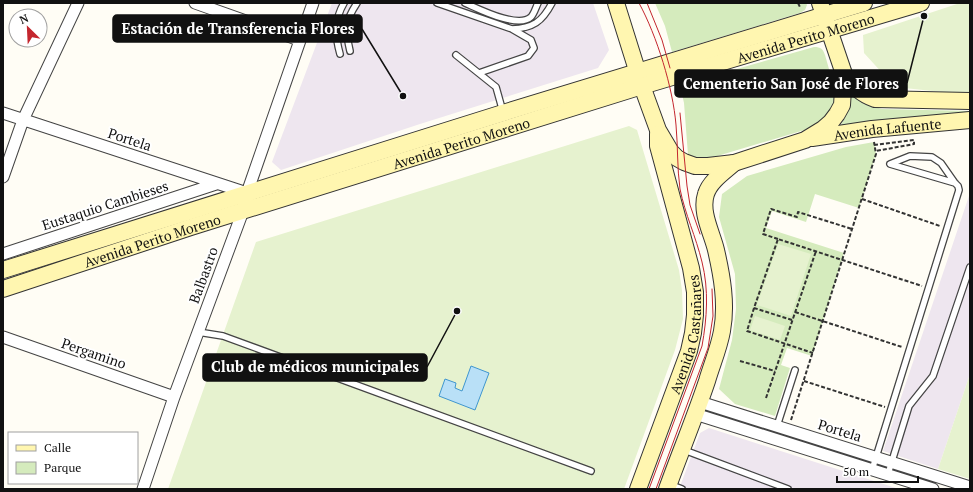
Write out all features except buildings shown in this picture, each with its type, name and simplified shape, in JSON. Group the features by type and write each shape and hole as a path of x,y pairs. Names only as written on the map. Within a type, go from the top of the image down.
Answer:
{"main road":[{"name":"Avenida Perito Moreno","path":"3,289 639,79 822,9 864,3"},
{"name":"Avenida Perito Moreno","path":"3,270 503,112 830,30 921,3"},
{"path":"618,4 639,79 658,130 671,152 684,162 695,166 734,163 805,140 823,129 831,122 842,105 844,74 822,9"},
{"name":"Avenida Lafuente","path":"844,74 855,88 865,95 875,99 970,101"},
{"name":"Avenida Lafuente","path":"805,140 872,129 970,120"},
{"name":"Avenida Castañares","path":"638,489 689,351 694,333 695,292 691,268 658,146 658,130"},
{"path":"673,487 682,449 719,345 722,330 724,308 723,283 716,250 706,215 704,201 709,187 734,163"}],"street":[{"path":"3,177 23,120 78,3"},
{"path":"195,3 299,40"},
{"name":"Balbastro","path":"143,489 174,397 243,211 247,193 313,3"},
{"name":"Portela","path":"3,113 247,193"},
{"name":"Eustaquio Cambieses","path":"3,254 216,184"},
{"name":"Pergamino","path":"3,337 174,397"},
{"name":"Portela","path":"697,408 788,429 970,487"},
{"name":"Portela","path":"697,408 872,470 934,489"}],"lane":[{"path":"340,54 336,42 336,22 340,9 344,3"},
{"path":"350,51 346,33 347,21 357,3"},
{"path":"437,3 512,29 531,40 534,48 528,56 478,73"},
{"path":"465,3 507,20 523,22 531,17 538,3"},
{"path":"512,29 524,28 533,25 543,17 552,3"},
{"path":"456,55 496,87 503,112"},
{"path":"872,470 959,190 958,186 954,183 941,163 932,157 910,156 890,164 954,183"},
{"path":"888,474 909,406 933,376 970,267"},
{"path":"198,332 223,336 591,471"},
{"path":"777,426 795,370"},
{"path":"682,449 788,489"}],"path":[{"path":"788,429 876,154 872,129"},
{"path":"874,145 914,140 914,144 876,151"},
{"path":"862,199 947,228"},
{"path":"852,229 798,212 796,217 771,209 763,234 929,288"},
{"path":"778,238 746,332 813,353"},
{"path":"766,398 816,251"},
{"path":"754,308 792,320"},
{"path":"795,312 910,349"},
{"path":"740,361 775,371"},
{"path":"804,381 891,409"}],"shaded area":[{"path":"332,3 593,3 609,50 598,68 420,124 281,170 272,162"},
{"path":"970,193 970,374 938,469 883,451"},
{"path":"709,428 899,489 679,489 700,433"}],"green space":[{"path":"655,3 806,3 807,5 805,10 800,13 672,52 665,26"},
{"path":"960,3 970,3 970,95 895,87 864,53 863,35"},
{"path":"814,47 820,48 824,53 837,97 829,118 808,129 704,160 693,158 688,155 684,103 680,85"},
{"path":"849,93 864,104 882,109 970,111 970,117 837,131 843,122 846,113"},
{"path":"629,126 637,130 679,270 682,290 683,319 675,350 624,489 168,489 256,242"},
{"path":"874,142 876,154 859,208 815,194 806,222 772,211 766,228 844,253 812,356 787,348 781,365 790,368 775,416 735,404 719,389 732,340 736,309 735,274 719,217 722,194 747,176 846,147"},
{"path":"778,244 811,254 791,316 757,305"},
{"path":"755,316 785,326 780,340 750,330"},
{"path":"970,374 970,479 938,469"}],"water":[{"path":"471,366 489,373 475,410 439,396 445,379 456,383 455,388 462,391"}],"tram line":[{"path":"639,3 658,46 668,79 676,125 680,189 702,262 706,283 706,314 702,346 649,489"},
{"path":"647,3 662,40 670,68"},
{"path":"680,113 690,205 700,234"},
{"path":"656,489 708,348 713,316 712,289"}],"place":[{"name":"Cementerio San José de Flores","path":"924,16"},
{"name":"Estación de Transferencia Flores","path":"403,96"},
{"name":"Club de médicos municipales","path":"457,311"}]}
